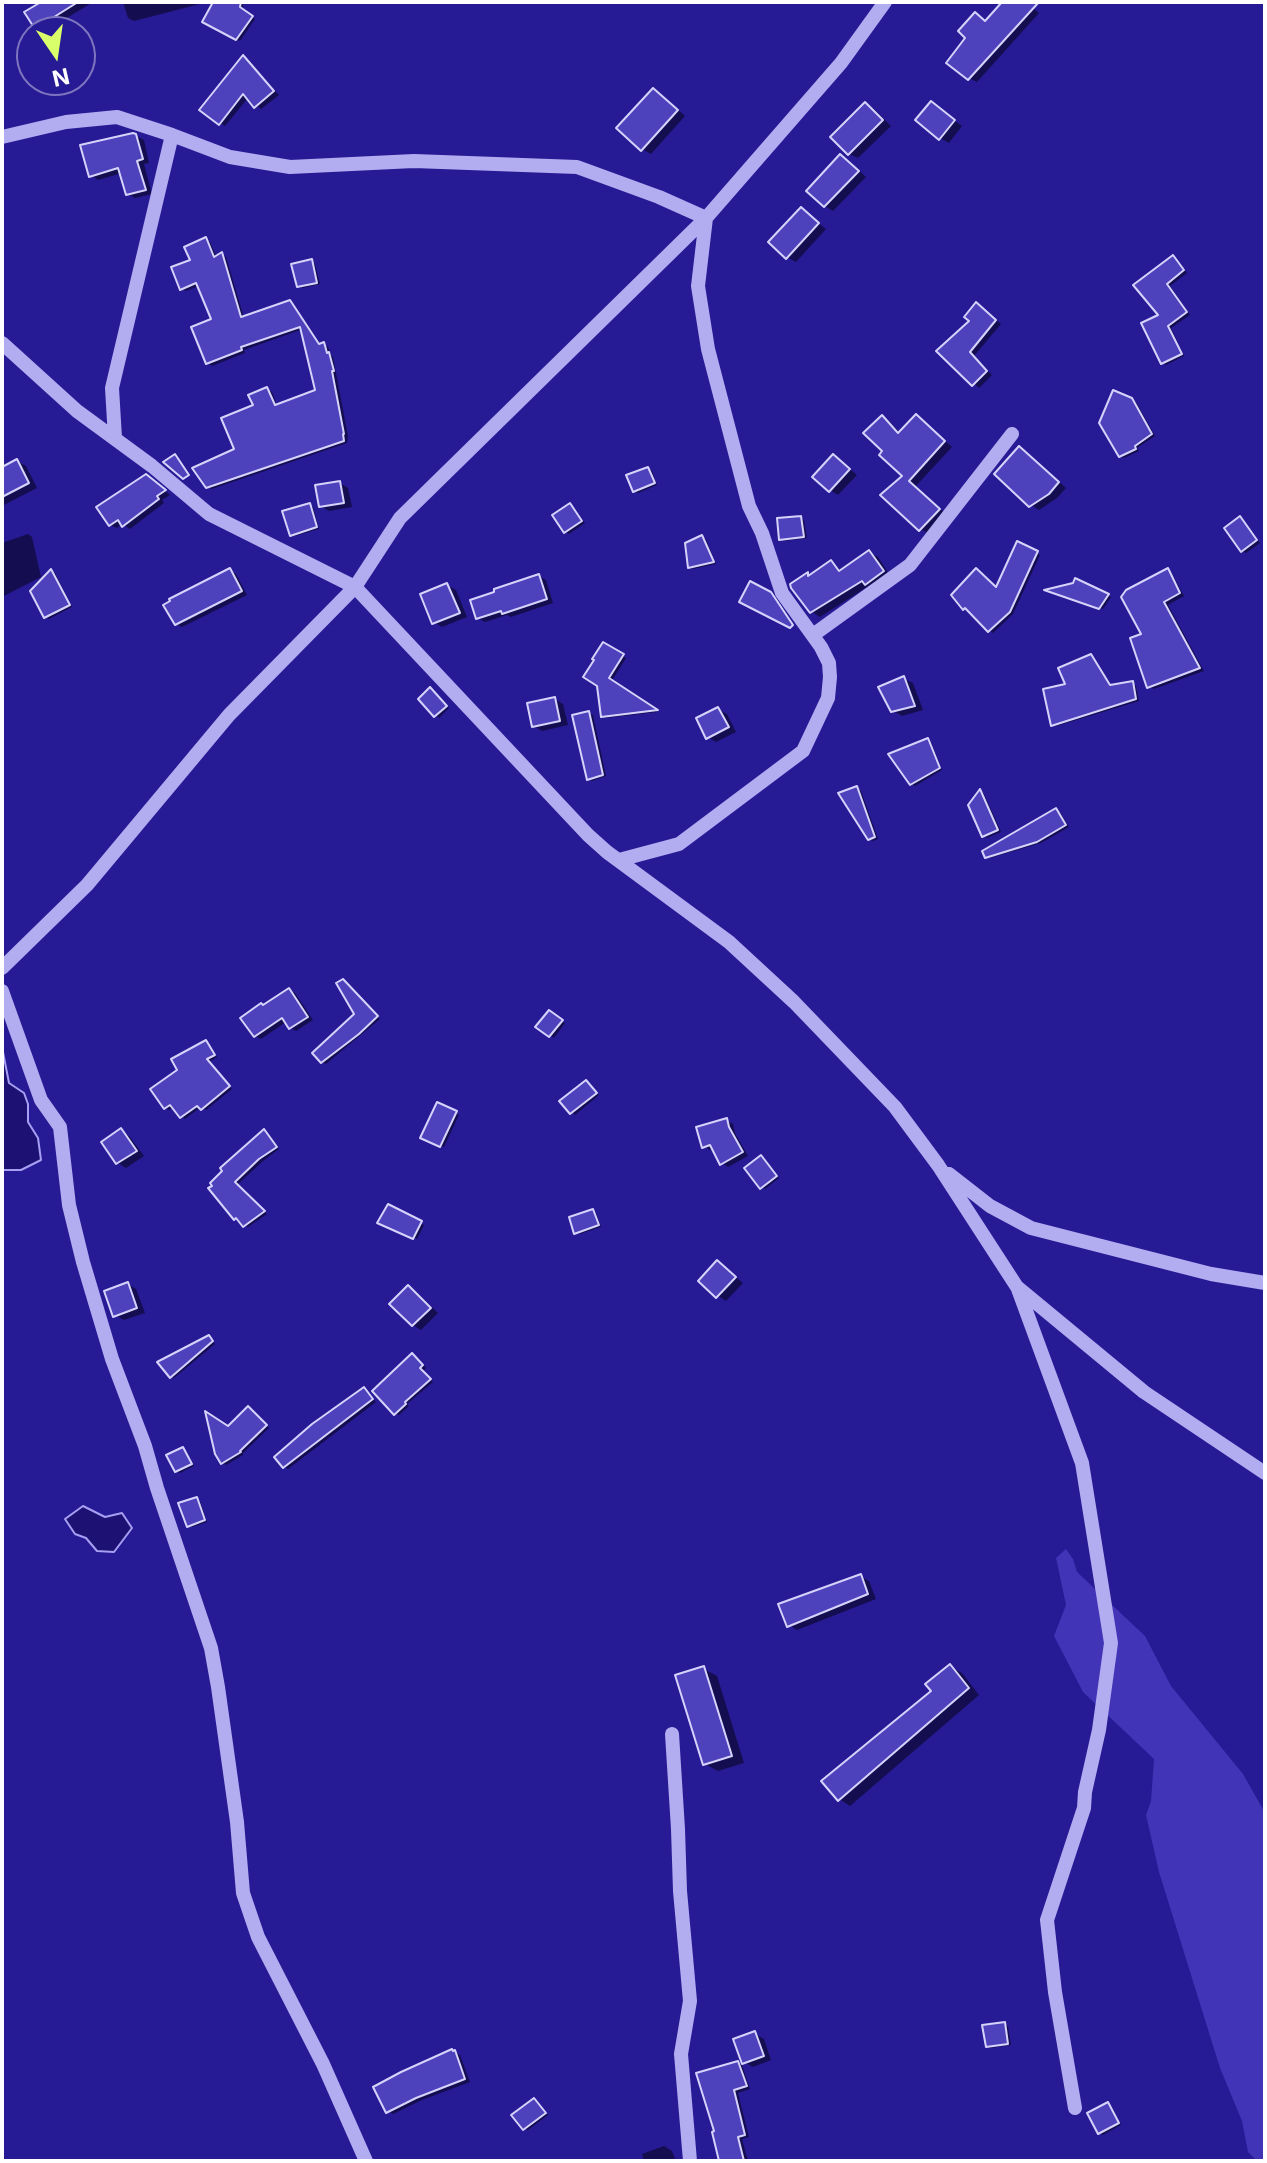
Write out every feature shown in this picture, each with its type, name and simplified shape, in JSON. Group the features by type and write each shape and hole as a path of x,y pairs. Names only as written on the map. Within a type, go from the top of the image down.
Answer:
{"street":[{"path":"2,968 87,885 229,715 355,587 400,518 706,218 841,63 885,2"},
{"path":"2,137 66,122 117,117 230,157 295,168 414,161 577,167 706,218"},
{"path":"115,438 112,388 172,135"},
{"path":"619,860 679,844 803,751 828,698 829,663 782,593 762,533 749,506 708,349 698,286 706,218"},
{"path":"2,343 77,411 209,514 355,587 588,835 729,942 794,1002 895,1107 938,1165 1017,1287 1082,1463 1111,1643 1084,1808 1047,1920 1055,1992 1075,2108"},
{"path":"813,635 910,565 1012,434"},
{"path":"2,991 41,1100 60,1127 69,1205 83,1262 112,1359 145,1446 211,1648 237,1822 243,1893 258,1937 323,2064 366,2161"},
{"path":"938,1165 990,1206 1031,1228 1211,1274 1265,1283"},
{"path":"1017,1287 1144,1392 1265,1473"},
{"path":"672,1734 680,1891 690,2001 681,2054 690,2161"}],"shaded area":[{"path":"2,1047 9,1083 24,1093 28,1104 28,1122 38,1138 41,1160 21,1170 2,1170"},
{"path":"83,1506 105,1517 122,1513 132,1528 114,1552 97,1551 86,1538 75,1534 65,1519"},
{"path":"1066,1549 1077,1572 1145,1636 1171,1686 1243,1774 1265,1813 1265,2161 1257,2161 1248,2152 1242,2121 1220,2068 1159,1872 1146,1815 1151,1801 1154,1759 1083,1692 1054,1636 1066,1605 1056,1558"}],"building":[{"path":"41,2 78,2 56,16 27,16 24,12"},
{"path":"213,2 241,2 240,7 253,16 236,40 202,22"},
{"path":"1002,2 1039,2 968,80 946,63 965,38 958,31 975,12 985,21"},
{"path":"243,55 274,91 254,108 243,94 219,125 199,110"},
{"path":"653,88 678,110 641,151 616,128"},
{"path":"931,101 955,120 939,140 915,120"},
{"path":"865,102 883,120 848,155 830,137"},
{"path":"136,134 143,159 137,161 146,190 126,195 118,168 89,177 80,145"},
{"path":"840,154 859,171 824,207 806,191"},
{"path":"801,207 819,223 786,259 768,242"},
{"path":"206,237 214,257 222,252 241,317 290,300 319,344 324,342 334,371 344,441 206,488 192,468 234,449 221,418 253,405 248,395 267,387 275,405 315,390 300,327 241,347 242,350 206,364 191,327 211,319 196,283 180,290 171,267 190,260 184,247"},
{"path":"1173,255 1184,270 1167,284 1187,312 1168,326 1182,354 1161,364 1141,323 1158,315 1133,285"},
{"path":"312,259 317,283 297,287 291,264"},
{"path":"976,302 996,320 970,352 987,371 972,386 936,351 969,321 964,317"},
{"path":"1113,390 1132,398 1152,434 1135,446 1136,449 1119,457 1099,423"},
{"path":"916,414 945,441 909,481 940,509 919,531 880,495 902,476 879,455 882,451 863,433 882,415 898,433"},
{"path":"1019,446 1059,482 1049,494 1029,507 994,474"},
{"path":"175,454 189,475 183,479 163,462"},
{"path":"833,454 850,469 829,492 812,477"},
{"path":"17,459 29,483 2,497 2,467"},
{"path":"648,467 655,483 633,492 626,475"},
{"path":"146,474 166,490 122,527 118,520 109,526 96,507"},
{"path":"340,481 344,503 319,507 315,485"},
{"path":"310,503 317,527 290,536 282,511"},
{"path":"570,503 582,521 564,533 552,515"},
{"path":"801,516 804,537 779,540 777,518"},
{"path":"1240,516 1257,540 1241,552 1224,528"},
{"path":"702,535 714,562 688,568 685,543"},
{"path":"1017,541 1038,551 1010,612 988,632 951,595 976,568 996,587"},
{"path":"869,550 884,571 865,585 862,581 810,613 791,588 790,584 831,560 839,571"},
{"path":"230,568 242,591 175,625 163,605"},
{"path":"1168,568 1180,593 1164,602 1200,668 1147,688 1130,638 1141,634 1121,597 1126,590"},
{"path":"51,569 70,605 44,618 30,591"},
{"path":"539,574 547,599 476,619 470,600"},
{"path":"1075,578 1109,594 1099,609 1044,590 1073,583"},
{"path":"750,581 771,592 793,625 790,628 739,602"},
{"path":"447,583 460,613 432,624 420,594"},
{"path":"603,642 624,654 609,678 658,710 601,717 597,686 583,677"},
{"path":"1091,654 1110,685 1133,681 1136,699 1051,726 1043,689 1065,684 1058,668"},
{"path":"904,676 915,706 891,712 878,687"},
{"path":"430,687 447,706 434,717 418,699"},
{"path":"555,697 560,721 532,727 527,703"},
{"path":"718,707 729,727 706,739 696,718"},
{"path":"589,711 603,775 587,780 572,715"},
{"path":"928,738 940,768 910,785 888,754"},
{"path":"857,786 875,837 868,840 838,793"},
{"path":"980,789 998,830 982,837 968,805"},
{"path":"1056,808 1066,825 1037,842 985,858 982,851"},
{"path":"343,979 378,1016 321,1063 312,1053 354,1014 336,983"},
{"path":"289,988 308,1017 289,1029 282,1018 254,1037 240,1018"},
{"path":"549,1010 563,1020 549,1037 535,1027"},
{"path":"206,1040 215,1055 207,1059 230,1086 201,1110 197,1106 180,1118 170,1105 164,1109 150,1089 177,1070 171,1059"},
{"path":"586,1080 597,1093 570,1114 559,1101"},
{"path":"437,1102 457,1111 440,1147 420,1138"},
{"path":"727,1118 743,1152 720,1165 710,1145 702,1148 696,1127"},
{"path":"121,1128 137,1151 116,1164 101,1142"},
{"path":"264,1129 277,1147 235,1182 265,1211 243,1227 208,1188 222,1171 220,1168"},
{"path":"761,1155 777,1176 760,1189 744,1168"},
{"path":"388,1204 422,1221 413,1239 377,1223"},
{"path":"593,1209 599,1225 574,1234 569,1217"},
{"path":"717,1260 736,1277 716,1298 698,1281"},
{"path":"128,1282 137,1308 113,1317 104,1291"},
{"path":"408,1285 431,1308 412,1326 389,1304"},
{"path":"209,1335 213,1341 170,1378 157,1362"},
{"path":"412,1353 431,1379 394,1415 372,1391"},
{"path":"364,1387 373,1399 283,1468 274,1457 312,1424"},
{"path":"248,1406 267,1425 241,1452 221,1464 215,1454 205,1411 228,1426"},
{"path":"183,1447 192,1464 175,1472 166,1455"},
{"path":"197,1497 205,1520 187,1527 178,1503"},
{"path":"861,1574 868,1594 787,1627 778,1604"},
{"path":"950,1664 969,1688 838,1801 821,1781 931,1691 925,1684"},
{"path":"704,1666 732,1756 703,1765 675,1675"},
{"path":"1005,2022 1008,2044 986,2047 982,2025"},
{"path":"755,2031 764,2056 742,2064 733,2039"},
{"path":"452,2049 465,2079 386,2113 373,2087"},
{"path":"738,2061 747,2086 734,2090 745,2135 738,2137 744,2161 719,2161 714,2131 696,2073"},
{"path":"534,2098 546,2113 523,2130 511,2115"},
{"path":"1108,2102 1119,2123 1098,2134 1087,2113"}]}
